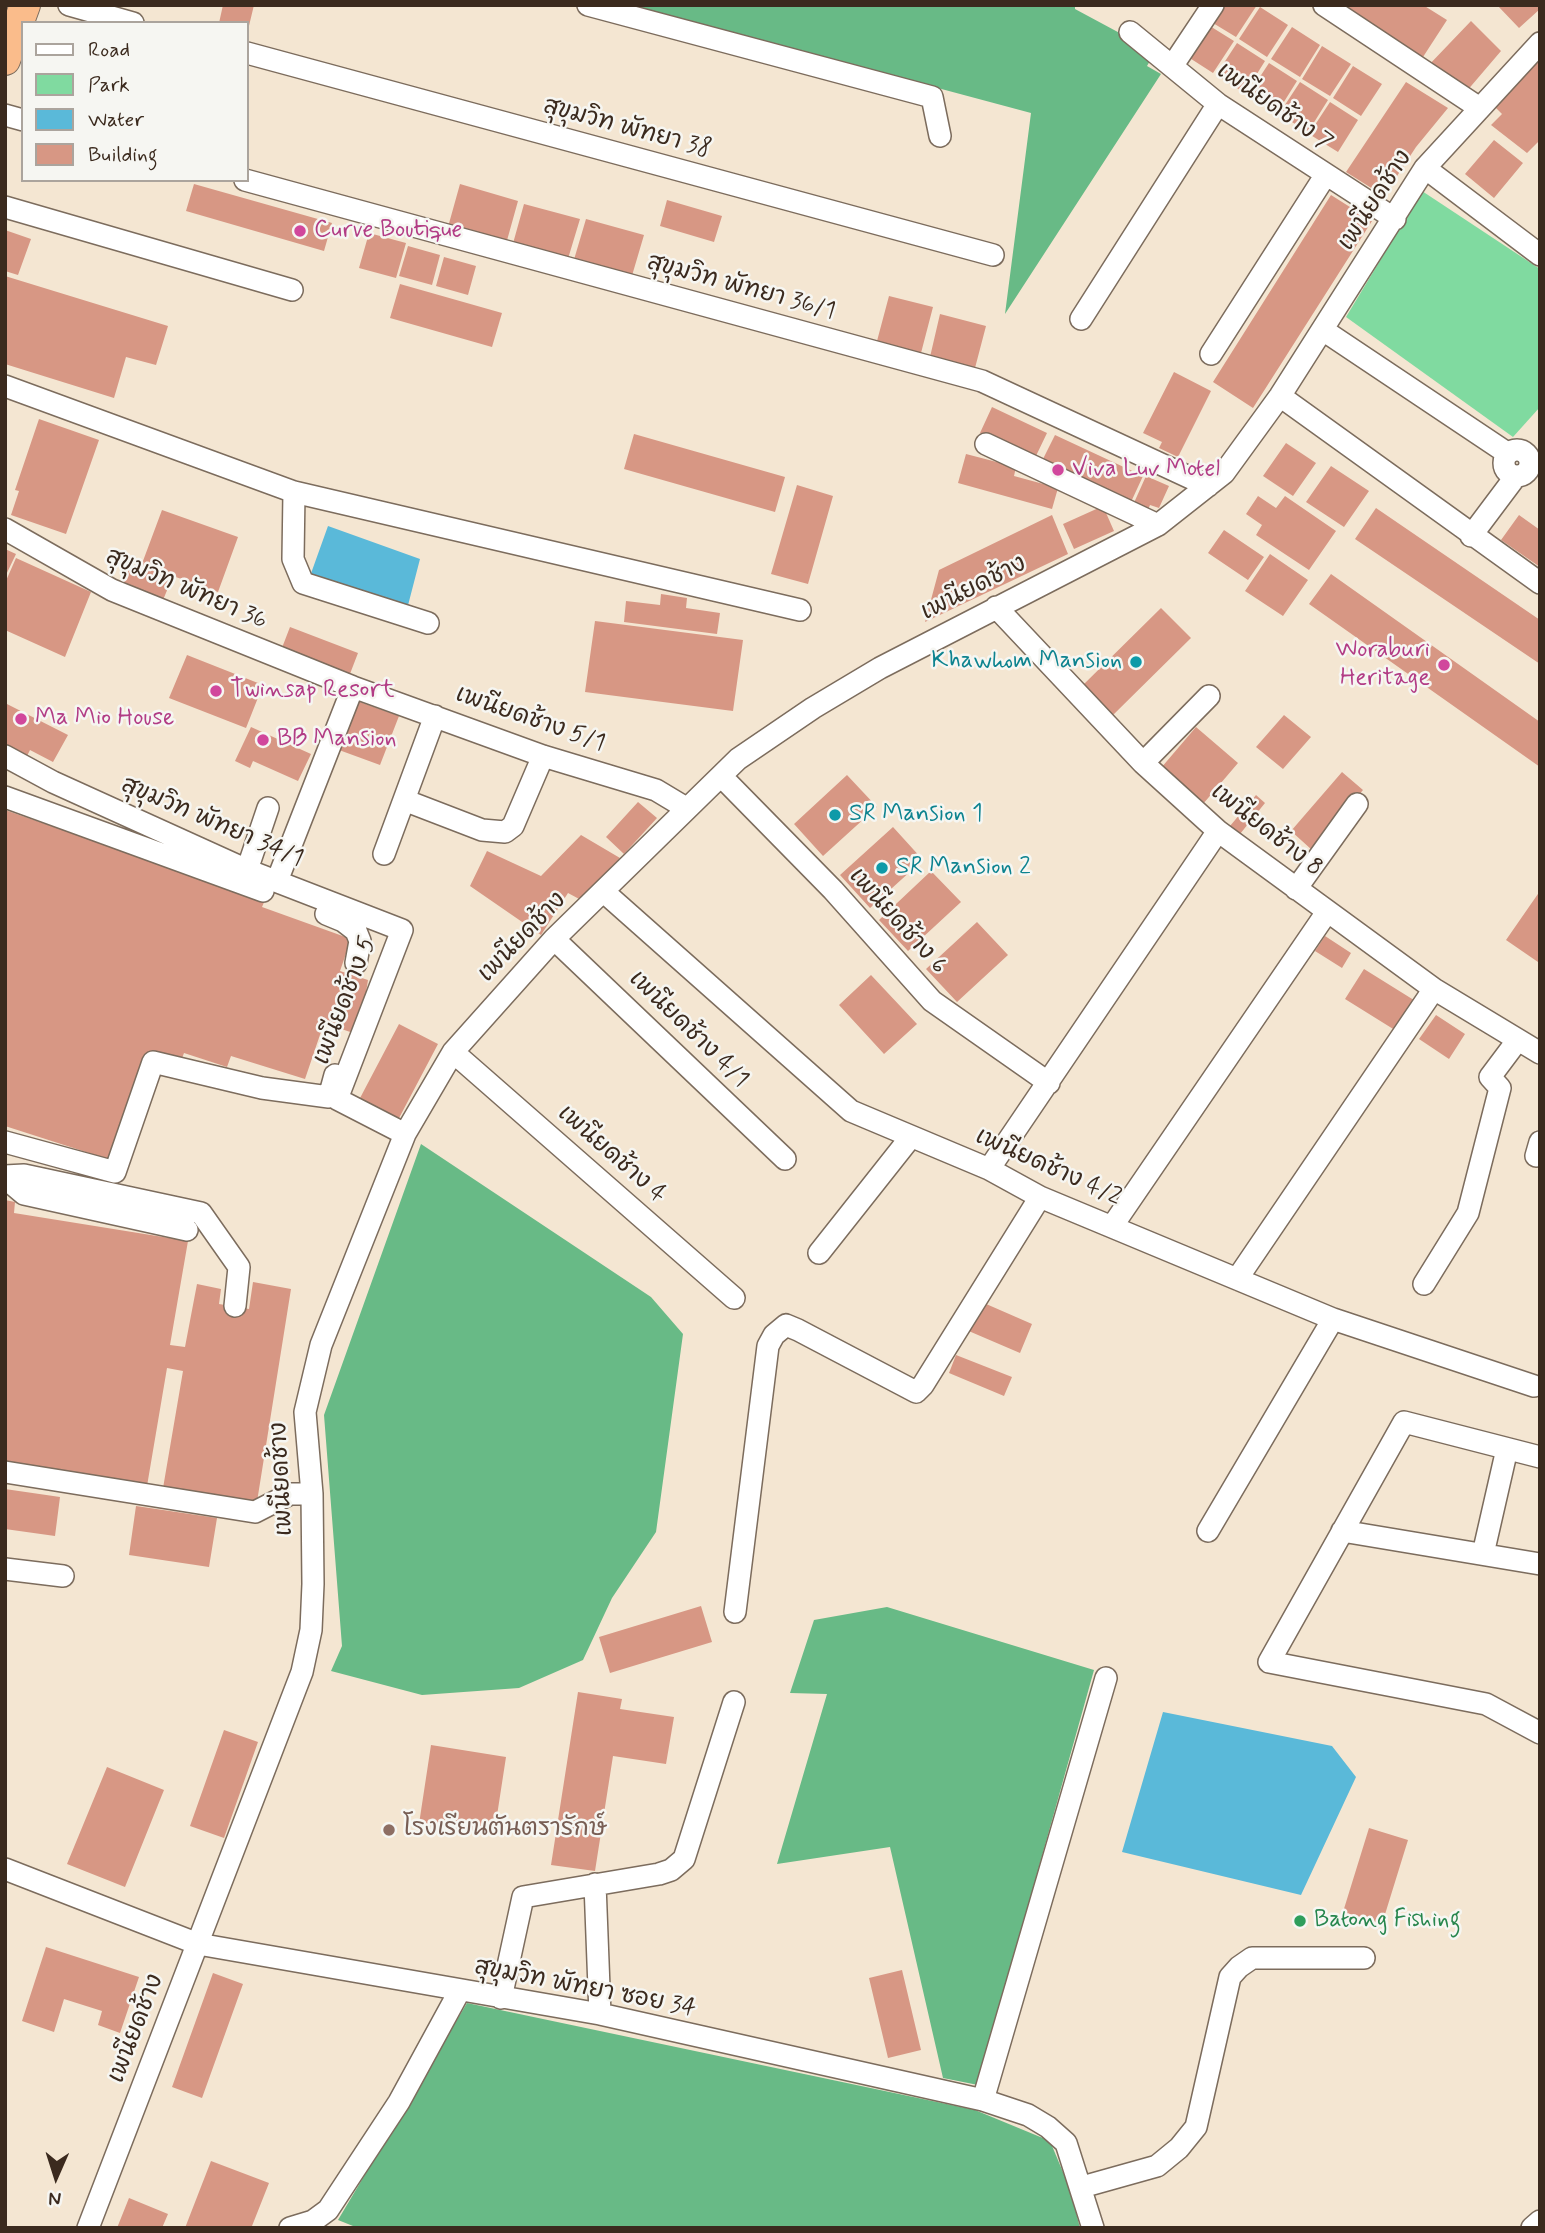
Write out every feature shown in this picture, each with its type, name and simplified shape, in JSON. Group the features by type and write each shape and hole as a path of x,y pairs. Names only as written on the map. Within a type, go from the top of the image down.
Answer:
{"highway":[{"path":"5,60 24,5"}],"street":[{"path":"69,5 127,21"},
{"path":"588,5 932,97 940,136"},
{"path":"1173,65 1213,5"},
{"path":"1324,5 1478,107"},
{"name":"เพนียดช้าง 7","path":"1130,32 1218,104 1395,219"},
{"name":"เพนียดช้าง","path":"88,2228 302,1672 311,1630 313,1596 312,1494 304,1412 321,1345 405,1134 453,1052 554,939 738,759 813,708 880,668 1158,525 1224,472 1280,396 1425,168 1478,107 1540,43"},
{"name":"สุขุมวิท พัทยา 38","path":"248,53 993,255"},
{"path":"1081,319 1218,104"},
{"path":"1425,168 1540,256"},
{"path":"1211,354 1325,176"},
{"name":"สุขุมวิท พัทยา 36/1","path":"248,181 982,381 1208,486"},
{"path":"5,207 292,290"},
{"path":"1323,330 1507,453"},
{"path":"5,386 294,492 800,610"},
{"path":"1280,396 1471,536 1540,583"},
{"path":"986,444 1158,525"},
{"path":"1471,536 1517,476 1528,471 1535,451 1519,449 1507,453 1503,461 1505,470 1517,476"},
{"path":"294,492 293,559 303,583 428,623"},
{"name":"สุขุมวิท พัทยา 36","path":"5,528 112,590 353,687"},
{"name":"เพนียดช้าง 8","path":"996,607 1143,763 1218,831 1434,989 1540,1053"},
{"path":"277,881 353,687"},
{"name":"เพนียดช้าง 5/1","path":"353,687 543,756 656,790 686,808"},
{"path":"1143,763 1209,696"},
{"path":"384,854 435,716"},
{"name":"สุขุมวิท พัทยา 34/1","path":"5,756 53,782 247,870 402,930"},
{"path":"404,800 482,830 505,832 513,825 543,756"},
{"name":"เพนียดช้าง 6","path":"722,777 833,890 932,1001 1049,1083"},
{"path":"5,797 343,921 356,931 360,940 356,963"},
{"path":"1296,889 1357,804"},
{"path":"247,870 268,808"},
{"path":"989,1169 1218,831"},
{"name":"เพนียดช้าง 4/2","path":"604,892 851,1111 989,1169 1040,1196 1333,1319 1534,1386"},
{"path":"1113,1225 1327,912"},
{"name":"เพนียดช้าง 5","path":"402,930 337,1099 405,1134"},
{"name":"เพนียดช้าง 4/1","path":"554,939 785,1159"},
{"path":"1237,1279 1434,989"},
{"path":"1424,1284 1468,1213 1500,1088 1490,1077 1517,1041"},
{"path":"5,1142 115,1172 153,1062 262,1088 328,1097 342,1052"},
{"name":"เพนียดช้าง 4","path":"453,1052 734,1298"},
{"path":"819,1253 910,1138"},
{"path":"5,1177 24,1175 201,1213 239,1267 235,1306"},
{"path":"5,1177 24,1194 187,1230"},
{"path":"736,1612 768,1346 774,1335 786,1325 799,1330 916,1392 923,1385 1040,1196"},
{"path":"1208,1531 1333,1319"},
{"path":"1540,1457 1404,1422 1269,1662 1486,1704 1540,1733"},
{"path":"1483,1554 1507,1449"},
{"path":"5,1472 255,1512 290,1494 312,1494"},
{"path":"1342,1531 1540,1563"},
{"path":"5,1569 63,1576"},
{"path":"983,2100 1106,1678"},
{"path":"501,1998 523,1897 659,1874 671,1870 684,1859 734,1702"},
{"name":"สุขุมวิท พัทยา ซอย 34","path":"5,1870 198,1944 459,1992 600,2014 983,2100 1028,2115 1048,2127 1066,2143 1093,2228"},
{"path":"595,1884 600,2014"},
{"path":"1082,2187 1157,2166 1178,2148 1196,2127 1230,1977 1239,1967 1252,1958 1364,1958"},
{"path":"290,2228 321,2225 328,2210 399,2102 459,1992"},
{"path":"1532,2228 1540,2221"}],"green space":[{"path":"628,5 1075,5 1075,9 1155,52 1147,66 1161,74 1005,314 1031,113"},
{"path":"1422,191 1540,269 1540,407 1513,437 1346,317"},
{"path":"421,1144 651,1297 683,1334 656,1532 612,1598 583,1660 519,1688 422,1695 331,1671 342,1646 324,1415"},
{"path":"887,1607 1094,1670 978,2085 943,2078 890,1847 777,1864 827,1694 790,1693 814,1620"},
{"path":"467,2003 975,2110 1050,2141 1070,2189 1080,2228 358,2228 338,2220"}],"water":[{"path":"328,526 420,559 406,613 309,579"},
{"path":"1163,1712 1332,1746 1356,1777 1301,1895 1122,1852"}],"building":[{"path":"223,5 254,5 248,30 248,21 219,21"},
{"path":"1217,5 1257,5 1236,37 1208,20"},
{"path":"1342,5 1423,5 1447,20 1423,57"},
{"path":"1497,5 1540,5 1540,9 1519,28"},
{"path":"1260,7 1288,25 1267,57 1239,39"},
{"path":"1471,21 1501,51 1466,92 1426,68"},
{"path":"1205,23 1234,41 1213,73 1185,55"},
{"path":"1292,27 1320,45 1300,77 1271,59"},
{"path":"1237,43 1265,61 1245,93 1216,75"},
{"path":"1322,46 1351,64 1330,96 1302,79"},
{"path":"1540,58 1540,140 1527,153 1491,125 1502,114 1494,106"},
{"path":"1269,63 1297,81 1277,113 1248,95"},
{"path":"1353,66 1382,84 1361,116 1333,98"},
{"path":"1300,82 1328,100 1308,132 1279,114"},
{"path":"1406,82 1448,108 1416,147 1384,196 1346,172"},
{"path":"1330,102 1358,120 1338,152 1309,134"},
{"path":"1494,140 1523,163 1494,198 1465,174"},
{"path":"194,184 332,223 324,251 186,211"},
{"path":"460,184 518,201 506,244 448,227"},
{"path":"1331,195 1372,221 1253,408 1213,382"},
{"path":"667,200 722,216 714,242 660,226"},
{"path":"524,204 580,219 567,262 512,247"},
{"path":"586,219 644,235 631,279 573,263"},
{"path":"5,230 31,239 18,275 5,271"},
{"path":"369,233 406,243 396,278 359,268"},
{"path":"408,246 440,255 432,285 399,276"},
{"path":"444,257 476,266 468,295 436,286"},
{"path":"5,276 168,326 156,365 126,357 114,398 5,364"},
{"path":"400,284 502,313 492,347 390,318"},
{"path":"889,296 933,307 921,353 877,341"},
{"path":"940,314 986,326 975,368 930,357"},
{"path":"1174,372 1211,391 1178,457 1159,448 1162,442 1143,433"},
{"path":"992,407 1047,433 1035,458 980,433"},
{"path":"39,419 99,440 66,534 11,515 19,491 15,490"},
{"path":"634,434 785,477 775,512 624,469"},
{"path":"1055,435 1143,476 1131,502 1042,461"},
{"path":"1286,443 1316,463 1293,496 1263,476"},
{"path":"966,454 1016,467 1014,476 1058,488 1052,509 958,483"},
{"path":"1331,466 1369,491 1344,527 1306,502"},
{"path":"1146,476 1169,486 1159,508 1150,505 1147,512 1133,505"},
{"path":"797,485 833,496 808,584 771,574"},
{"path":"1258,496 1276,508 1285,496 1336,531 1309,570 1256,535 1262,525 1246,514"},
{"path":"1103,506 1114,531 1074,549 1063,524"},
{"path":"1376,508 1540,620 1540,664 1355,539"},
{"path":"162,510 238,537 218,592 173,576 163,600 122,585 130,565 140,569"},
{"path":"1052,515 1068,554 925,622 939,570"},
{"path":"1519,515 1540,530 1540,567 1501,540"},
{"path":"1224,530 1264,557 1248,580 1208,553"},
{"path":"5,549 16,554 5,577"},
{"path":"1270,554 1308,580 1283,616 1245,591"},
{"path":"16,558 91,592 65,657 5,630 5,583"},
{"path":"1331,574 1540,722 1540,767 1309,604"},
{"path":"661,594 687,598 686,608 720,613 717,634 624,622 626,601 660,605"},
{"name":"Khawhom Mansion","path":"1161,608 1191,638 1112,716 1082,686"},
{"path":"595,621 743,640 733,711 585,692"},
{"path":"290,627 358,653 348,679 280,653"},
{"name":"Twinsap Resort","path":"187,655 263,685 246,728 169,698"},
{"path":"357,701 399,716 380,765 339,750"},
{"name":"Ma Mio House","path":"5,703 68,735 53,762 30,750 27,756 5,744"},
{"path":"1284,715 1311,737 1283,769 1256,747"},
{"name":"BB Mansion","path":"251,727 311,754 298,781 253,761 250,768 235,761"},
{"path":"1196,727 1238,763 1203,804 1161,768"},
{"path":"1342,772 1363,790 1312,850 1291,831"},
{"name":"SR Mansion 1","path":"847,775 877,807 823,856 794,824"},
{"path":"1256,795 1265,803 1240,834 1230,826"},
{"path":"638,802 657,818 624,854 606,837"},
{"path":"5,810 265,900 262,907 351,939 340,971 368,980 359,1035 324,1023 305,1079 231,1056 227,1067 184,1053 181,1061 153,1051 117,1162 5,1126"},
{"name":"SR Mansion 2","path":"893,827 923,860 870,908 840,875"},
{"path":"581,835 620,858 581,900 568,893 541,935 470,886 487,851 541,876"},
{"path":"931,871 961,902 908,951 879,920"},
{"path":"1540,891 1540,960 1538,962 1506,940"},
{"path":"977,922 1008,955 957,1002 926,969"},
{"path":"1325,936 1351,953 1342,968 1315,951"},
{"path":"1364,969 1417,1002 1398,1032 1345,999"},
{"path":"871,975 917,1024 884,1054 839,1005"},
{"path":"1436,1015 1465,1034 1449,1059 1419,1039"},
{"path":"399,1024 438,1044 398,1120 359,1100"},
{"path":"5,1200 15,1202 14,1213 188,1241 170,1345 185,1347 197,1284 221,1289 219,1304 249,1309 253,1282 291,1289 256,1508 162,1494 183,1371 167,1368 147,1486 5,1462"},
{"path":"977,1300 1032,1324 1020,1353 964,1329"},
{"path":"956,1355 1012,1377 1004,1396 949,1373"},
{"path":"5,1489 60,1497 55,1536 5,1529"},
{"path":"136,1506 217,1518 209,1567 129,1555"},
{"path":"701,1606 712,1642 610,1673 599,1637"},
{"path":"578,1692 622,1699 620,1709 674,1717 666,1764 613,1756 595,1871 551,1865"},
{"path":"224,1730 258,1742 224,1838 190,1826"},
{"path":"431,1745 506,1757 494,1835 419,1824"},
{"path":"107,1767 164,1790 125,1887 67,1864"},
{"path":"1369,1828 1408,1840 1382,1924 1343,1912"},
{"path":"46,1947 139,1977 120,2033 98,2025 102,2011 64,1999 54,2032 22,2021"},
{"path":"902,1970 921,2050 888,2058 869,1978"},
{"path":"213,1973 243,1984 202,2098 172,2087"},
{"path":"211,2161 269,2183 252,2226 185,2228"},
{"path":"129,2198 168,2214 162,2228 117,2228"}],"place":[{"name":"Curve Boutique","path":"300,231"},
{"name":"Viva Luv Motel","path":"1058,470"},
{"name":"Khawhom Mansion","path":"1136,662"},
{"name":"Woraburi Heritage","path":"1444,665"},
{"name":"Twinsap Resort","path":"216,691"},
{"name":"Ma Mio House","path":"21,719"},
{"name":"BB Mansion","path":"263,740"},
{"name":"SR Mansion 1","path":"835,815"},
{"name":"SR Mansion 2","path":"882,868"},
{"name":"โรงเรียนตันตรารักษ์","path":"389,1830"},
{"name":"Batong Fishing","path":"1300,1921"}]}
